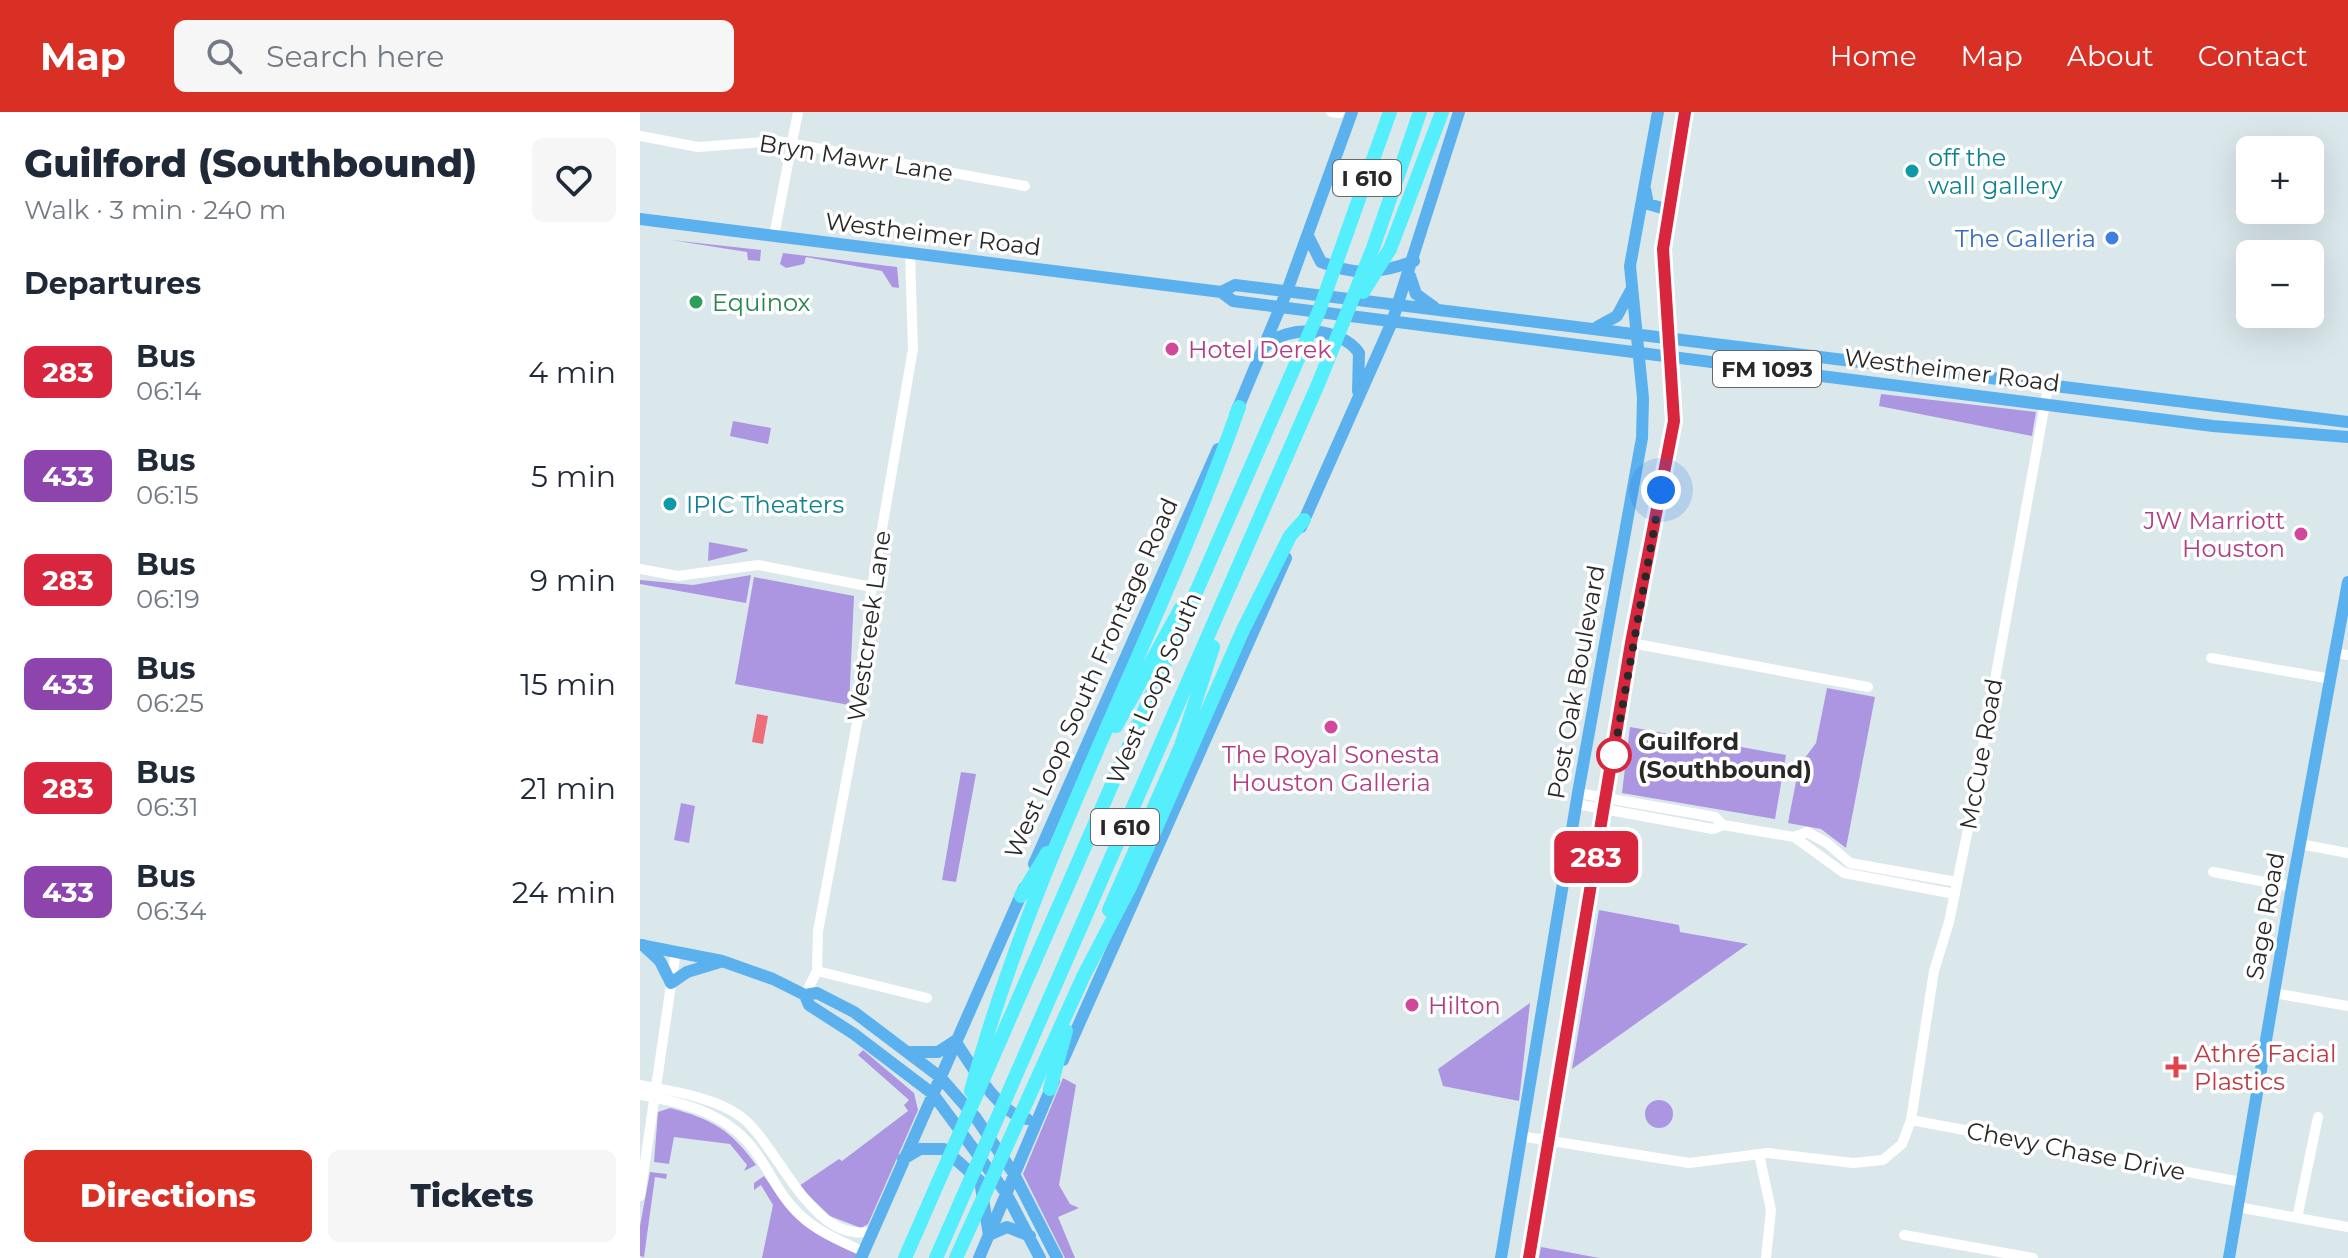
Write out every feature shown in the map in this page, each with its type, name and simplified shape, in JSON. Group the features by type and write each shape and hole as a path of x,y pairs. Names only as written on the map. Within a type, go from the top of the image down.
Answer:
{"highway":[{"name":"West Loop South","path":"905,1258 1289,380 1345,244 1387,112"},
{"name":"West Loop South","path":"936,1258 1319,382 1373,248 1420,112"},
{"path":"1347,315 1390,249 1442,112"},
{"path":"960,1133 984,1043 1077,793 1216,472 1239,407"},
{"path":"956,1258 1026,1100 1170,796 1243,630 1290,536 1304,520"},
{"path":"1050,1089 1070,1018 1118,885 1181,746 1237,572"},
{"path":"1021,896 1062,831 1149,661 1202,573"}],"main road":[{"name":"West Loop South Frontage Road","path":"862,1255 1201,483 1239,407 1308,236 1341,112"},
{"path":"979,1258 1050,1089 1392,322 1414,261 1459,112"},
{"name":"Post Oak Boulevard","path":"1501,1258 1577,798 1642,438 1631,258 1658,112"},
{"name":"Post Oak Boulevard","path":"1530,1258 1631,643 1674,421 1663,264 1683,115"},
{"path":"1644,186 1648,204 1669,210"},
{"name":"Westheimer Road","path":"640,219 1221,292 1233,301 1392,322 2213,426 2348,437"},
{"path":"1308,236 1321,262 1345,272 1368,275 1414,261"},
{"path":"1409,274 1416,294 1437,309"},
{"name":"Westheimer Road","path":"1221,292 1235,285 1593,328 1947,376 2348,422"},
{"path":"1593,328 1617,316 1631,290"},
{"path":"1263,349 1278,335 1288,332 1317,333 1348,342 1360,360 1358,398"},
{"path":"1785,371 1788,362 1833,360"},
{"path":"1896,385 1947,376"},
{"path":"2153,418 2183,412 2197,414 2206,407"},
{"path":"2213,426 2217,418 2250,412"},
{"path":"1620,559 1646,564"},
{"name":"Sage Road","path":"2229,1258 2300,844 2331,679 2342,654 2348,582"},
{"path":"642,945 722,961 773,979 805,995 817,993 854,1012 906,1051 940,1077 976,1118 1014,1174 1057,1258"},
{"path":"642,945 660,961 671,983 687,972 722,961"},
{"path":"1550,962 1576,967"},
{"path":"805,995 809,1005 854,1034 933,1094 1006,1193 1040,1258"},
{"path":"906,1051 938,1052 955,1041 983,1084 1017,1117 1039,1116"},
{"path":"903,1159 933,1146 953,1157 980,1181 989,1235"},
{"path":"989,1235 1007,1227 1030,1236"}],"street":[{"path":"774,236 798,112"},
{"name":"Bryn Mawr Lane","path":"640,136 698,147 758,140 792,143 1025,186"},
{"name":"Westcreek Lane","path":"805,995 817,971 818,931 866,675 872,587 913,349 910,253"},
{"name":"McCue Road","path":"1911,1120 1934,971 1955,894 2048,387"},
{"path":"640,569 678,576 758,565 872,587"},
{"path":"1631,643 1868,687"},
{"path":"2211,658 2331,679"},
{"path":"1577,798 1715,817 1723,825 1794,837 1844,873 1955,894"},
{"path":"1794,837 1803,832 1816,836 1850,863 1957,882"},
{"path":"2300,844 2348,853"},
{"path":"2213,872 2292,887"},
{"path":"1919,888 1921,876"},
{"path":"640,1196 676,951"},
{"path":"817,971 927,998"},
{"path":"2274,993 2348,1006"},
{"path":"640,1085 729,1124 743,1136 784,1198 802,1217 862,1255"},
{"path":"640,1095 653,1093 713,1104 740,1116 817,1212 861,1234 872,1231"},
{"path":"2297,1218 2318,1117"},
{"path":"1520,1136 1689,1163 1759,1154 1810,1156 1853,1163 1883,1160 1902,1144 1911,1120"},
{"name":"Chevy Chase Drive","path":"1911,1120 2241,1182"},
{"path":"1759,1154 1771,1210 1766,1258"},
{"path":"764,1166 775,1159"},
{"path":"2237,1207 2348,1227"},
{"path":"1904,1235 2033,1258"}],"shaded area":[{"path":"671,240 761,250 760,261 748,260 747,252"},
{"path":"783,253 897,267 899,288 892,287 882,271 806,257 804,264 786,268 780,264"},
{"path":"1881,394 2036,412 2032,436 1879,406"},
{"path":"733,421 771,428 768,444 730,436"},
{"path":"709,542 747,549 748,551 708,561"},
{"path":"751,575 746,603 640,584 640,580 693,585"},
{"path":"754,577 854,596 849,705 735,684"},
{"path":"1827,688 1875,697 1846,848 1821,829 1788,823 1799,766 1816,743"},
{"path":"757,714 768,716 763,744 752,742"},
{"path":"1630,727 1786,755 1775,819 1622,793"},
{"path":"961,772 976,774 956,882 942,880"},
{"path":"681,803 695,806 689,843 674,840"},
{"path":"1599,910 1679,925 1680,932 1748,944 1572,1069"},
{"path":"1530,1003 1519,1101 1443,1086 1438,1069"},
{"path":"863,1050 914,1093 918,1110 868,1224 861,1228 830,1216 799,1186 839,1159 842,1161 908,1111 904,1105 909,1100 858,1055"},
{"path":"1063,1078 1076,1085 1059,1185 1070,1204 1079,1208 1058,1217 1075,1258 1065,1258 1023,1174"},
{"path":"1659,1100 1669,1104 1673,1114 1669,1124 1659,1128 1649,1124 1645,1114 1649,1104"},
{"path":"670,1108 698,1117 729,1134 756,1165 744,1171 747,1165 730,1144 674,1137 669,1164 654,1162 658,1112"},
{"path":"650,1172 667,1174 666,1179 655,1177 644,1257 640,1256 640,1226"},
{"path":"764,1176 781,1200 859,1252 856,1258 762,1258 773,1205 761,1185 754,1190 754,1183"},
{"path":"1541,1247 1599,1258 1539,1258"}],"bus line":[{"name":"283","path":"1529,1258 1631,643 1674,421 1663,249 1685,112"}],"place":[{"name":"off the wall gallery","path":"1912,171"},
{"name":"The Galleria","path":"2112,238"},
{"name":"Equinox","path":"696,302"},
{"name":"Hotel Derek","path":"1172,349"},
{"name":"IPIC Theaters","path":"670,504"},
{"name":"JW Marriott Houston","path":"2301,534"},
{"name":"The Royal Sonesta Houston Galleria","path":"1331,727"},
{"name":"Guilford (Southbound)","path":"1614,755"},
{"name":"Hilton","path":"1412,1005"},
{"name":"Athré Facial Plastics","path":"2176,1067"}],"route":[{"path":"1614,755 1612,765 1631,643 1661,490"}]}
